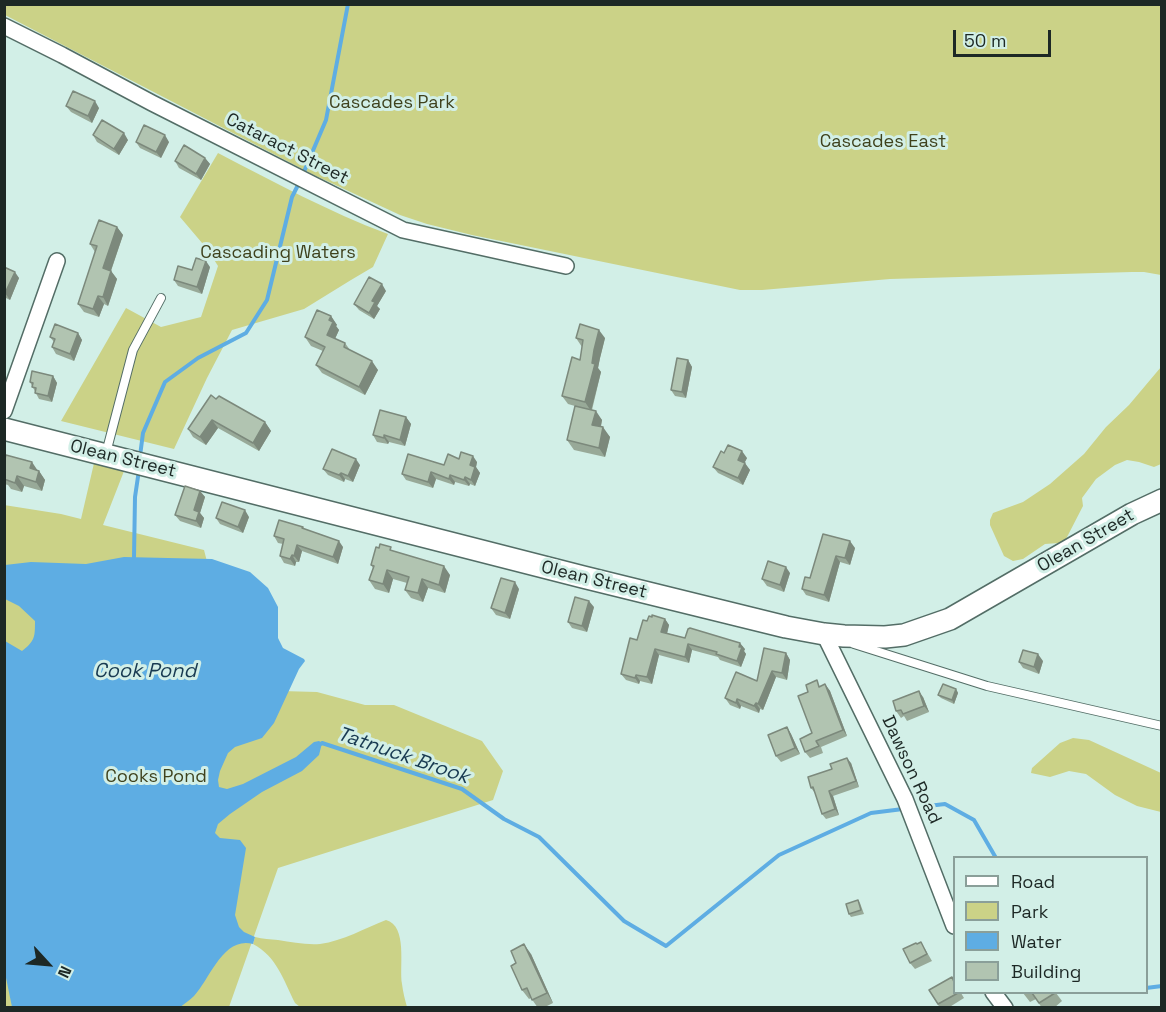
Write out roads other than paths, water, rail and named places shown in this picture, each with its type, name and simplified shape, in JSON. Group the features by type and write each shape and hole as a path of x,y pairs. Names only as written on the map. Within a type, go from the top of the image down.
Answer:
{"street":[{"name":"Cataract Street","path":"4,26 403,230 566,267"},
{"path":"4,411 57,261"},
{"name":"Olean Street","path":"4,429 786,627 824,634 864,637 894,636 920,630 950,619 1132,514 1161,500"},
{"name":"Dawson Road","path":"824,634 905,799 953,923"}],"lane":[{"path":"105,454 132,350 161,298"},
{"path":"824,634 987,686 1161,726"}],"water":[{"name":"Cook Pond","path":"124,557 212,559 250,572 268,588 278,607 278,638 283,648 305,661 274,723 262,738 235,747 228,753 220,771 219,787 227,789 243,784 296,757 314,742 322,743 319,755 302,771 262,792 218,824 215,833 220,838 240,840 246,848 235,915 239,927 255,937 253,944 243,943 225,952 191,999 179,1008 12,1007 4,968 5,641 22,651 33,638 35,621 19,606 5,599 5,565 31,562 86,564"}],"waterway":[{"path":"303,174 326,120 348,4"},
{"path":"140,456 143,433 165,382 198,358 246,333 267,300 292,197 300,181"},
{"path":"134,557 135,497 139,470"},
{"name":"Tatnuck Brook","path":"318,746 322,743 462,789 504,819 539,837 624,921 666,946 779,855 871,813 903,809"},
{"name":"Tatnuck Brook","path":"928,806 945,804 974,820 995,856"},
{"name":"Tatnuck Brook","path":"1148,988 1162,986"}],"park label":[{"name":"Cascades Park","path":"392,103"},
{"name":"Cascades East","path":"883,142"},
{"name":"Cascading Waters","path":"278,253"},
{"name":"Cooks Pond","path":"156,777"}]}
